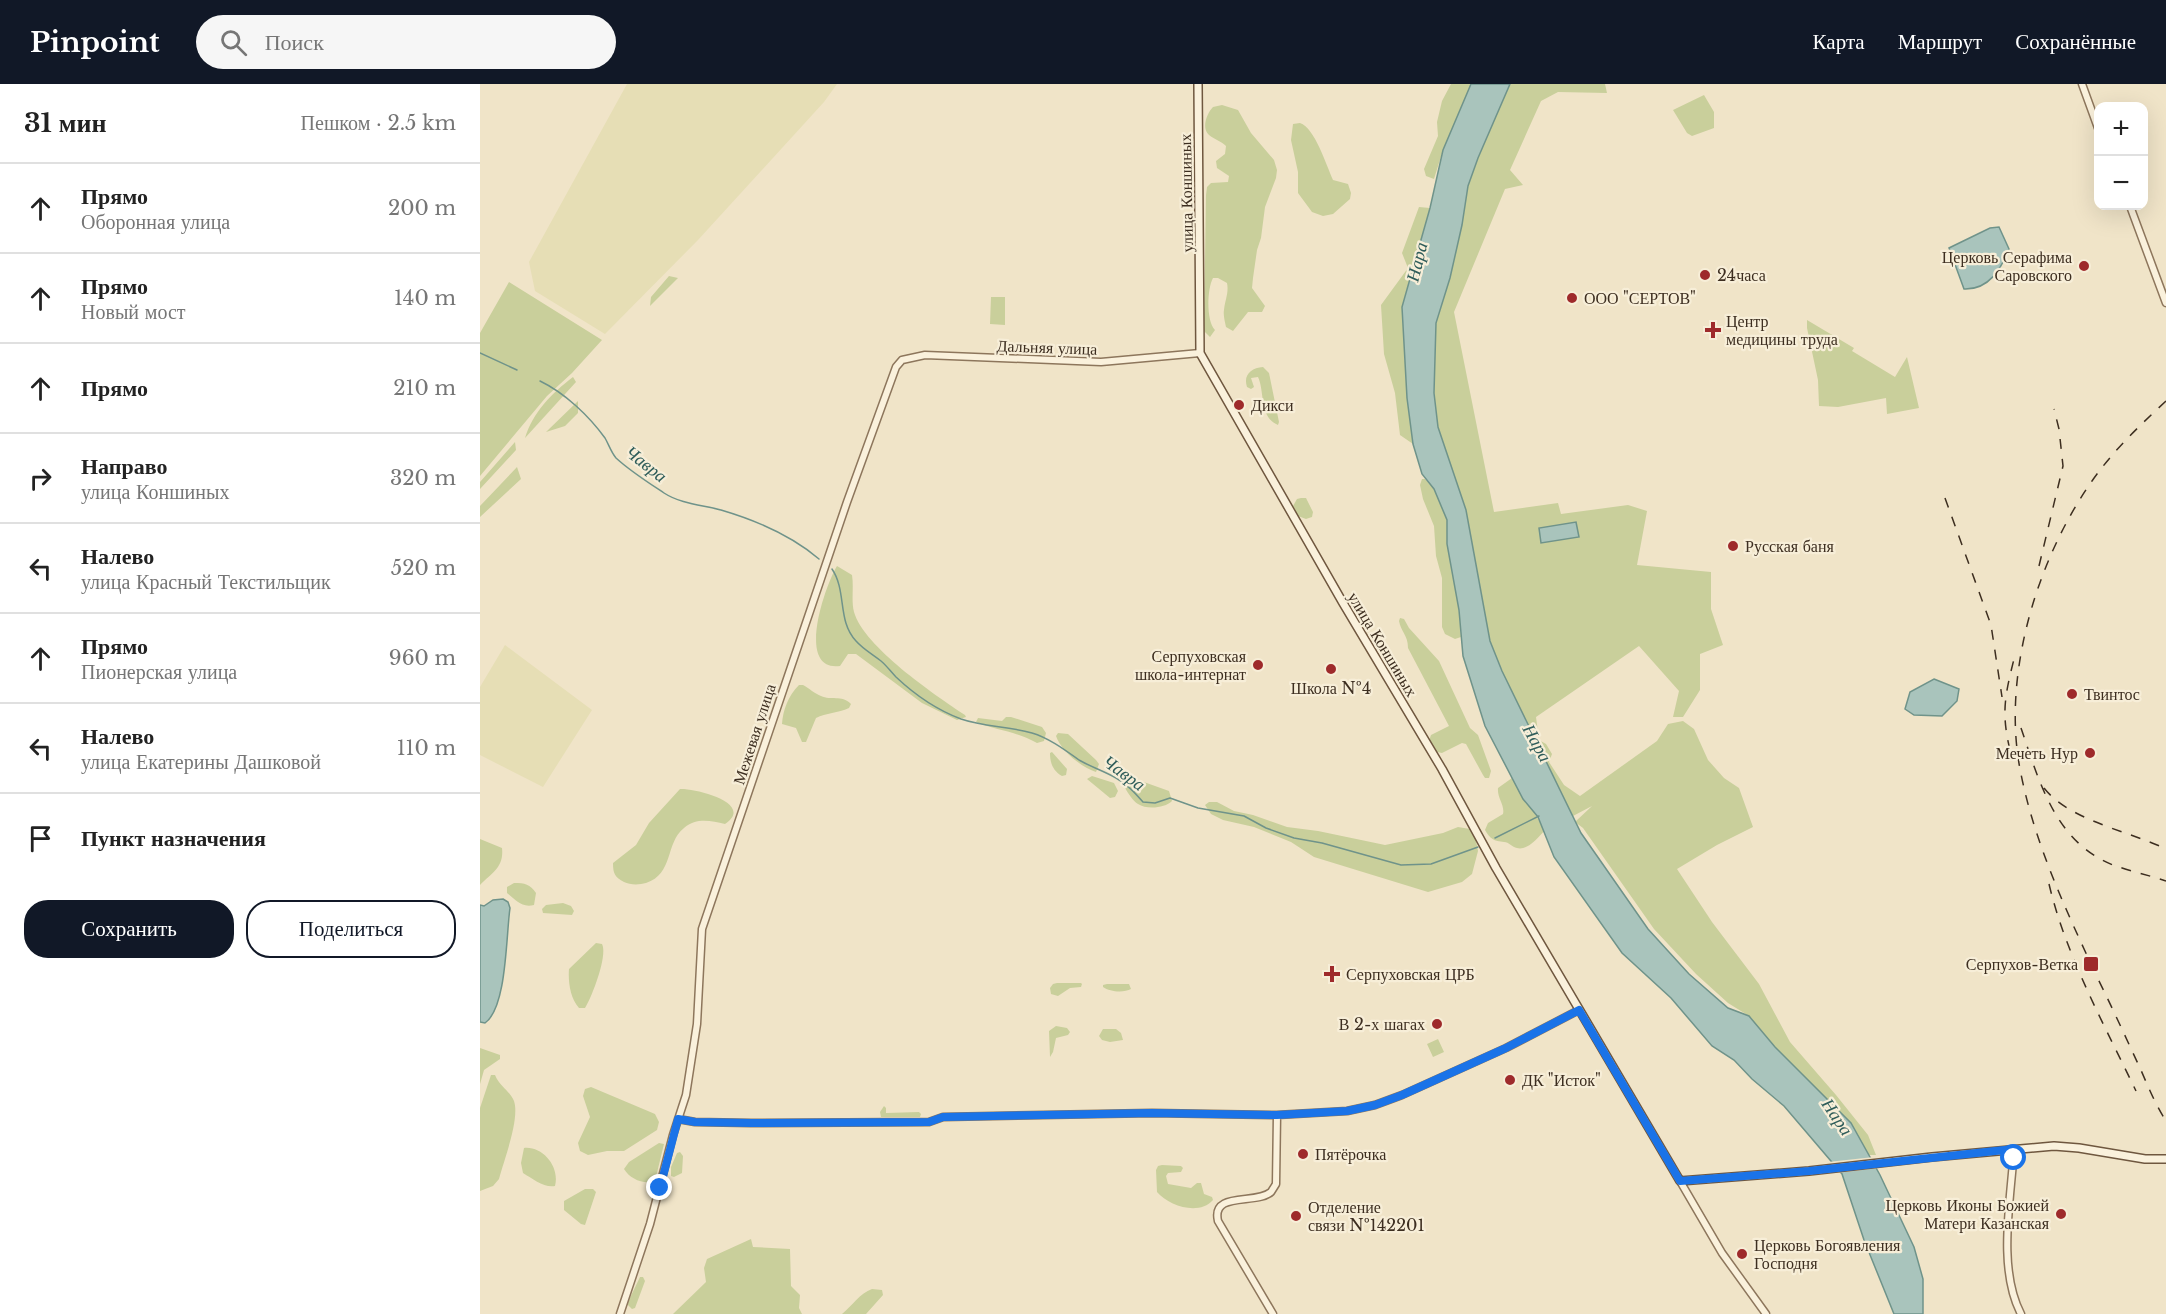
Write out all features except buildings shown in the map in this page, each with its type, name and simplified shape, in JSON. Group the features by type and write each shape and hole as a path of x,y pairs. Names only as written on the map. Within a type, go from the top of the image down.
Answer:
{"main road":[{"name":"улица Коншиных","path":"1198,84 1200,353 1333,586 1442,769 1492,862 1680,1181"},
{"path":"1680,1181 1809,1171 1897,1160 2054,1146 2145,1159 2166,1159"}],"street":[{"path":"2082,84 2094,117"},
{"path":"2131,210 2166,303"},
{"name":"Дальняя улица","path":"896,367 902,360 925,355 1101,362 1200,353"},
{"name":"Межевая улица","path":"620,1314 650,1224 688,1086 697,1024 702,929 840,522 896,367"},
{"path":"678,1119 706,1122 929,1122 943,1117 1045,1114 1277,1115 1346,1111 1375,1105 1402,1095 1506,1048 1579,1010"},
{"path":"1273,1314 1218,1221 1216,1213 1226,1202 1262,1196 1271,1192 1276,1184 1277,1115"},
{"path":"2014,1149 2008,1239 2010,1286 2021,1314"},
{"path":"1680,1181 1722,1253 1766,1314"}],"shaded area":[{"path":"627,84 837,84 824,102 698,240 605,334 535,291 529,262"},
{"path":"505,645 592,710 543,787 480,755 480,687"}],"green space":[{"path":"1451,84 1471,84 1443,150 1434,179 1426,176 1424,169 1438,136 1437,122 1442,101"},
{"path":"1510,84 1605,84 1607,93 1558,92 1541,101 1510,170 1523,185 1505,189 1454,312 1494,512 1558,503 1561,514 1628,505 1647,511 1637,565 1711,572 1711,609 1723,645 1700,654 1700,690 1683,717 1673,717 1679,691 1639,646 1536,717 1539,740 1546,744 1552,754 1549,762 1564,785 1580,796 1657,741 1668,724 1683,721 1694,729 1708,760 1724,778 1739,788 1753,827 1677,869 1712,922 1759,984 1790,1042 1868,1135 1876,1155 1869,1155 1851,1123 1775,1047 1749,1016 1728,1003 1696,974 1654,929 1583,828 1575,822 1592,806 1573,816 1502,671 1490,641 1466,510 1438,427 1434,393 1436,323 1450,278 1468,186"},
{"path":"1704,95 1714,112 1714,128 1692,136 1687,133 1673,110"},
{"path":"1222,105 1238,110 1251,133 1274,160 1277,170 1265,207 1252,288 1265,306 1262,312 1248,312 1233,331 1226,327 1224,316 1227,283 1213,278 1208,305 1210,320 1215,330 1210,337 1204,331 1206,195 1207,187 1211,183 1228,182 1229,176 1217,168 1216,161 1225,154 1226,146 1209,135 1205,125 1213,107"},
{"path":"1300,123 1315,139 1333,180 1348,184 1350,199 1333,214 1323,216 1312,212 1298,193 1298,172 1291,140 1293,124"},
{"path":"1419,207 1430,208 1402,307 1407,398 1413,444 1400,435 1395,393 1384,354 1381,305 1408,268 1402,253"},
{"path":"669,276 678,278 650,306 651,297"},
{"path":"509,282 602,340 547,396 480,476 480,333"},
{"path":"991,297 1005,297 1005,325 990,324"},
{"path":"1807,320 1854,348 1852,351 1895,377 1907,357 1919,408 1887,414 1886,398 1838,407 1819,406 1818,380"},
{"path":"1263,367 1269,373 1278,425 1272,421 1265,410 1258,377 1251,378 1254,387 1251,389 1247,387 1246,379 1249,373"},
{"path":"573,377 576,382 525,438 544,404"},
{"path":"578,401 578,413 565,426 546,432"},
{"path":"515,442 516,450 480,489 480,482"},
{"path":"517,467 521,479 480,517 480,506"},
{"path":"1422,479 1425,479 1434,489 1447,520 1447,544 1459,610 1461,637 1455,639 1445,634 1442,627 1442,578 1436,556 1434,526 1420,485"},
{"path":"1306,498 1313,512 1312,517 1306,519 1298,516 1293,506 1297,499"},
{"path":"837,566 852,575 854,612 860,626 871,640 902,669 966,717 957,720 922,703 856,654 848,654 840,666 826,664 819,656 816,642 817,626 826,591"},
{"path":"1400,618 1404,619 1409,628 1439,661 1470,728 1478,735 1491,771 1489,778 1485,778 1466,744 1462,743 1442,753 1437,752 1429,741 1431,735 1449,726 1408,648 1400,625"},
{"path":"799,685 821,696 844,699 851,704 849,708 816,718 806,742 802,742 796,728 782,724 787,703"},
{"path":"1006,717 1042,727 1046,733 1044,741 1037,743 976,722 978,718 1002,721"},
{"path":"1058,733 1068,734 1096,760 1099,764 1096,772 1067,753 1056,736"},
{"path":"1052,752 1067,769 1066,775 1062,776 1054,769 1050,757"},
{"path":"1092,776 1114,783 1118,791 1115,797 1110,798 1087,779"},
{"path":"1127,776 1169,791 1172,801 1156,807 1138,804 1125,788"},
{"path":"1512,778 1544,831 1525,848 1493,839 1485,830 1488,823 1503,814 1498,788"},
{"path":"680,789 697,791 719,798 728,803 733,810 733,816 725,824 699,821 684,828 674,842 665,866 655,879 638,884 629,884 621,880 615,875 613,863 636,845 649,823"},
{"path":"1209,802 1217,802 1234,811 1287,827 1385,845 1443,833 1458,827 1470,829 1475,835 1478,851 1472,874 1462,882 1428,892 1314,857 1291,842 1254,827 1223,820 1211,814 1205,805"},
{"path":"480,839 502,848 502,855 497,869 480,885"},
{"path":"514,883 527,885 534,890 536,893 534,905 522,904 507,893 507,887"},
{"path":"563,903 571,906 574,911 572,915 543,913 542,909 546,905"},
{"path":"596,943 602,944 601,966 588,1003 585,1008 579,1008 570,989 569,969"},
{"path":"1057,983 1082,984 1081,987 1070,988 1058,996 1051,994 1050,988"},
{"path":"1107,984 1129,984 1131,989 1113,991 1103,987"},
{"path":"1056,1026 1067,1028 1070,1032 1068,1035 1056,1038 1050,1057 1049,1031"},
{"path":"1103,1029 1116,1029 1121,1033 1123,1040 1110,1042 1102,1040 1099,1036"},
{"path":"1438,1039 1444,1052 1433,1057 1427,1044"},
{"path":"480,1048 500,1055 500,1059 484,1070 480,1084"},
{"path":"491,1075 495,1075 514,1101 515,1118 499,1179 493,1186 480,1191 480,1108"},
{"path":"591,1087 655,1114 659,1122 657,1130 624,1151 607,1151 588,1155 580,1151 578,1143 590,1117 583,1096 585,1089"},
{"path":"884,1106 886,1113 919,1112 921,1114 920,1117 881,1117 880,1112"},
{"path":"659,1143 664,1144 655,1181 642,1182 627,1173 624,1169 629,1162"},
{"path":"524,1148 538,1150 548,1159 555,1172 555,1186 543,1184 523,1173 521,1163"},
{"path":"680,1152 683,1156 682,1173 674,1177 671,1176 671,1167 677,1153"},
{"path":"1162,1165 1183,1168 1181,1172 1168,1173 1166,1176 1168,1184 1191,1188 1201,1183 1204,1194 1212,1197 1213,1200 1207,1205 1192,1208 1176,1205 1162,1197 1157,1192 1156,1170"},
{"path":"585,1189 593,1189 596,1192 585,1225 564,1210 564,1201"},
{"path":"751,1239 753,1247 790,1249 791,1286 800,1295 799,1308 802,1314 673,1314 706,1282 704,1268 707,1259"},
{"path":"640,1277 643,1277 645,1281 635,1308 632,1309 627,1304"},
{"path":"872,1289 882,1290 883,1295 866,1314 842,1314 860,1297"}],"water":[{"name":"Нара","path":"1471,84 1510,84 1468,186 1450,278 1436,323 1434,393 1438,427 1466,510 1490,641 1502,671 1581,833 1648,929 1689,974 1728,1008 1749,1016 1775,1047 1851,1123 1880,1175 1914,1247 1923,1279 1923,1314 1894,1314 1864,1240 1842,1174 1784,1106 1734,1060 1712,1046 1671,998 1622,953 1554,857 1538,817 1523,799 1485,726 1463,656 1459,610 1447,544 1447,520 1434,489 1422,474 1413,444 1407,398 1402,307 1430,208 1443,150"},
{"path":"1999,227 2009,249 2002,264 1987,282 1964,289 1949,248 1990,228"},
{"path":"1576,522 1579,537 1541,543 1539,528"},
{"path":"1934,679 1959,689 1957,701 1942,716 1914,715 1905,709 1910,692"},
{"path":"503,899 508,902 510,908 502,987 492,1015 485,1023 480,1022 480,905 484,906 493,900"}],"pier":[{"path":"1874,1157 1880,1168 1837,1173 1828,1162"}],"waterway":[{"name":"Чавра","path":"480,353 517,370"},
{"name":"Чавра","path":"540,381 584,413 605,438 616,458 664,493 684,502 721,510 760,524 797,543 819,559"},
{"name":"Чавра","path":"832,569 837,578 846,624 850,633 862,647 918,695 961,719 1032,733 1045,738 1079,760 1120,780 1143,802 1155,803 1170,798 1198,808 1244,816 1266,828 1294,838 1322,843 1401,865 1431,864 1478,847"},
{"name":"Чавра","path":"1495,838 1539,816"}],"railway":[{"path":"2166,401 2109,459 2072,512 2040,582 2020,657 2016,695 2016,733 2020,769 2042,850 2074,927 2166,1121"},
{"path":"2039,566 2063,466 2059,429 2054,409"},
{"path":"1945,498 1991,625 2002,697"},
{"path":"2010,750 2005,704 2014,659"},
{"path":"2021,728 2052,808 2063,826 2077,841 2093,855 2113,865 2166,881"},
{"path":"2044,788 2055,799 2084,817 2166,849"},
{"path":"2049,884 2065,937 2136,1091"}],"place":[{"name":"Церковь Серафима Саровского","path":"2084,266"},
{"name":"24часа","path":"1705,275"},
{"name":"ООО \"СЕРТОВ\"","path":"1572,298"},
{"name":"Центр медицины труда","path":"1713,330"},
{"name":"Дикси","path":"1239,405"},
{"name":"Русская баня","path":"1733,546"},
{"name":"Серпуховская школа-интернат","path":"1258,665"},
{"name":"Школа №4","path":"1331,669"},
{"name":"Твинтос","path":"2072,694"},
{"name":"Мечеть Нур","path":"2090,753"},
{"name":"Серпухов-Ветка","path":"2091,964"},
{"name":"Серпуховская ЦРБ","path":"1332,974"},
{"name":"В 2-х шагах","path":"1437,1024"},
{"name":"ДК \"Исток\"","path":"1510,1080"},
{"name":"Пятёрочка","path":"1303,1154"},
{"name":"Церковь Иконы Божией Матери Казанская","path":"2061,1214"},
{"name":"Отделение связи №142201","path":"1296,1216"},
{"name":"Церковь Богоявления Господня","path":"1742,1254"}],"route":[{"path":"660,1188 678,1119 695,1122 751,1123 929,1122 943,1117 1045,1114 1277,1115 1346,1111 1375,1105 1402,1095 1506,1048 1579,1010 1680,1181 1809,1171 2014,1149 2014,1158"}]}
